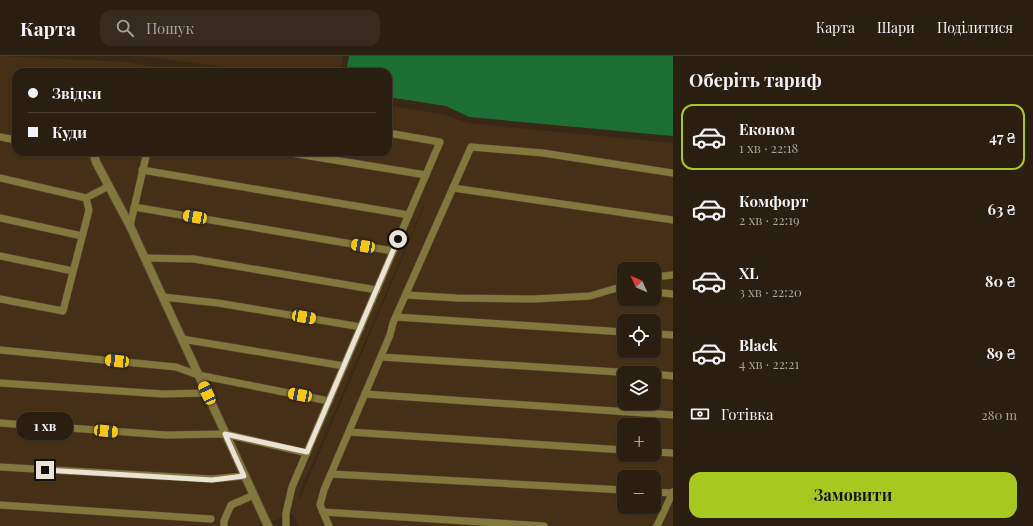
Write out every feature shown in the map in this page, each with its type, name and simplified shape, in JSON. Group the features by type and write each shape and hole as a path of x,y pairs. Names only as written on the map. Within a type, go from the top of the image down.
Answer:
{"street":[{"path":"94,156 130,226 268,526"}],"lane":[{"path":"286,526 286,513 292,487 440,142 392,134"},
{"path":"0,137 12,139"},
{"path":"330,526 320,505 324,490 381,357 396,317 470,146 543,153 673,173"},
{"path":"130,226 145,156"},
{"path":"310,156 426,175"},
{"path":"142,170 409,215"},
{"path":"0,178 86,198 109,186"},
{"path":"453,188 673,220"},
{"path":"0,299 63,311 89,210 86,198"},
{"path":"134,207 393,251"},
{"path":"0,218 82,236"},
{"path":"0,256 73,271"},
{"path":"145,258 194,260 377,290"},
{"path":"661,277 673,275"},
{"path":"406,295 457,298 534,299 590,296 617,288"},
{"path":"661,293 673,294"},
{"path":"163,298 218,303 361,327"},
{"path":"396,317 617,332"},
{"path":"661,334 673,335"},
{"path":"182,339 344,366"},
{"path":"0,350 176,367 198,375 329,401"},
{"path":"381,357 617,372"},
{"path":"661,375 673,376"},
{"path":"0,384 163,394 207,393"},
{"path":"365,394 673,415"},
{"path":"0,423 166,435 225,434 307,452"},
{"path":"349,432 617,450"},
{"path":"661,452 673,453"},
{"path":"0,467 212,480 244,476"},
{"path":"331,474 617,490"},
{"path":"657,526 673,493 661,492"},
{"path":"224,526 224,521 231,505 254,495"},
{"path":"0,505 211,519"},
{"path":"323,512 544,526"}],"shaded area":[{"path":"0,56 127,62 162,68 12,68 12,156 392,156 392,106 445,115 468,123 673,143 673,526 299,526 293,514 258,526 0,526","holes":["425,205 299,501 299,494"]},
{"path":"143,56 343,56 341,68 234,68"}],"green space":[{"path":"349,56 673,56 673,136 469,117 446,106 392,98 392,68 347,68"}],"route":[{"path":"45,470 212,480 244,476 225,434 307,452 398,239"}]}
